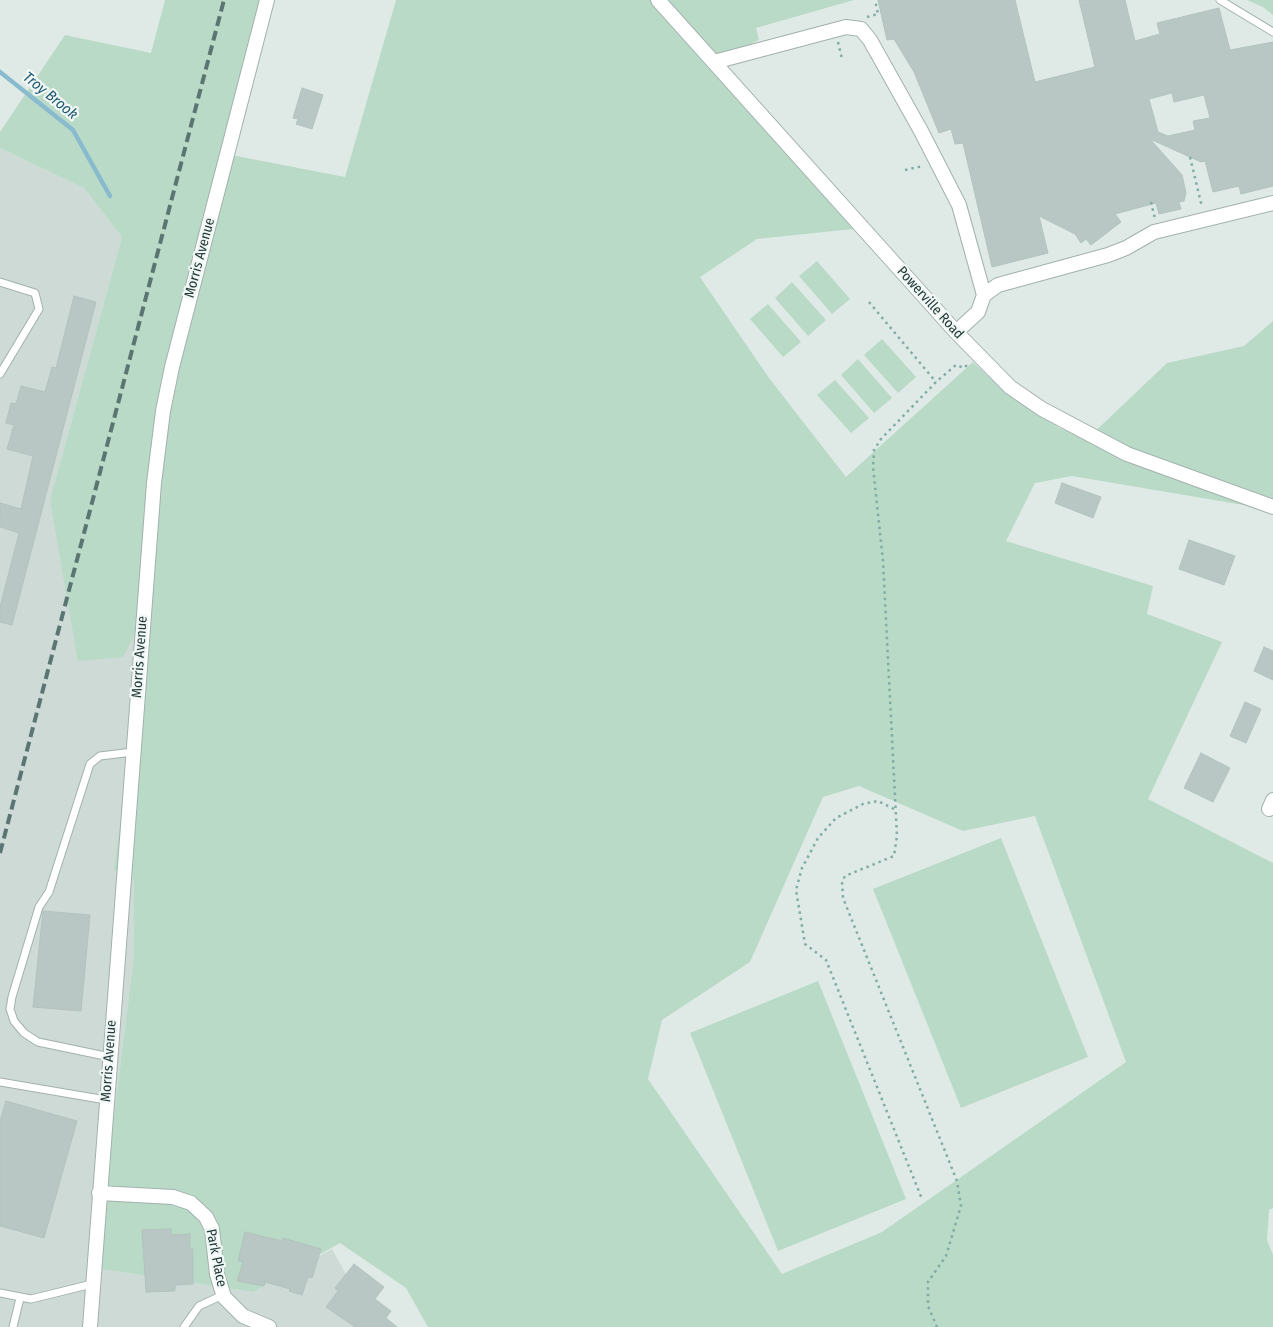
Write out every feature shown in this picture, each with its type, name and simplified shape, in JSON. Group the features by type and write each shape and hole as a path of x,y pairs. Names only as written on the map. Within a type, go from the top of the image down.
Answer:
{"street":[{"name":"Morris Avenue","path":"90,1327 154,483 163,410 172,367 266,0"},
{"name":"Powerville Road","path":"658,0 956,332 1010,386 1042,409 1080,431 1127,454 1273,508"},
{"path":"714,62 846,27 861,29 870,40 915,120 959,205 984,295 978,312 956,332"},
{"path":"984,295 998,285 1108,255 1126,248 1154,232 1266,205"},
{"name":"Park Place","path":"100,1193 173,1197 191,1203 206,1217 212,1229 217,1274 223,1295 243,1316 269,1327"}],"lane":[{"path":"1220,0 1273,32"},
{"path":"0,282 35,294 38,309 0,374"},
{"path":"110,1057 38,1042 24,1033 14,1021 10,1009 39,906 49,892 90,764 100,756 133,752"},
{"path":"0,1082 106,1100"},
{"path":"0,1293 31,1299 92,1284"},
{"path":"184,1327 199,1306 223,1295"},
{"path":"13,1327 20,1298"}],"path":[{"path":"865,17 878,14 875,0"},
{"path":"837,38 842,59"},
{"path":"1190,157 1202,208"},
{"path":"905,170 931,164"},
{"path":"1151,202 1155,220"},
{"path":"869,302 936,382"},
{"path":"937,1327 928,1306 928,1282 946,1256 961,1206 957,1180 842,898 842,882 845,876 894,856 897,836 894,809 883,561 873,467 874,450 881,439 936,382 956,365 964,368 972,361"},
{"path":"894,809 878,801 862,804 836,818 818,838 802,868 796,890 805,944 826,960 922,1199"}],"shaded area":[{"path":"0,148 84,188 122,237 50,500 149,605 134,879 134,956 95,1268 253,1292 332,1249 358,1296 354,1327 0,1327"}],"green space":[{"path":"165,0 265,0 226,154 345,177 396,0 854,0 756,28 759,40 714,62 853,229 757,239 700,277 769,378 846,477 973,362 999,386 1059,428 1087,439 1167,363 1244,346 1273,321 1273,510 1072,476 1035,483 1006,541 1153,586 1147,614 1222,642 1148,799 1273,863 1273,1208 1269,1210 1267,1240 1273,1255 1273,1327 428,1327 406,1288 340,1243 253,1292 95,1268 134,956 134,879 114,870 149,607 123,657 78,661 50,500 122,237 84,188 0,148 0,132 65,35 151,53","holes":["859,786 963,831 1035,816 1126,1062 882,1232 782,1274 648,1079 662,1020 750,962 823,797"]},
{"path":"1247,0 1273,0 1273,15 1263,7"},
{"path":"817,261 850,299 832,314 799,276"},
{"path":"792,282 826,320 808,336 775,298"},
{"path":"768,304 801,342 783,357 750,319"},
{"path":"882,339 916,377 898,393 864,355"},
{"path":"858,359 892,398 874,413 841,375"},
{"path":"835,380 869,418 851,433 817,395"},
{"path":"1001,838 1088,1057 961,1108 873,889"},
{"path":"818,981 906,1199 778,1251 690,1033"}],"building":[{"path":"878,0 1015,0 1035,82 1095,67 1079,0 1125,0 1135,41 1160,34 1157,23 1219,8 1230,50 1273,42 1273,186 1241,194 1239,186 1213,192 1205,161 1201,162 1150,139 1182,175 1186,193 1184,201 1179,202 1181,209 1159,214 1156,203 1115,214 1121,222 1091,245 1086,239 1081,243 1075,234 1039,216 1048,253 992,267 963,143 955,144 951,129 939,133 914,72 894,39 887,40","holes":["1172,93 1174,102 1204,95 1210,118 1193,121 1195,130 1168,136 1158,132 1149,99"]},
{"path":"302,88 323,95 312,129 296,124 298,119 293,118"},
{"path":"74,296 96,302 12,625 0,622 0,607 19,533 0,527 0,503 21,509 33,456 7,449 14,425 6,423 11,403 16,404 21,386 45,392 52,367 56,368"},
{"path":"1062,483 1101,497 1093,518 1055,503"},
{"path":"1189,540 1235,556 1224,585 1179,569"},
{"path":"1264,647 1273,651 1273,680 1254,671"},
{"path":"1245,702 1261,709 1246,743 1230,736"},
{"path":"1201,753 1230,768 1213,802 1184,788"},
{"path":"43,911 90,915 81,1011 33,1007"},
{"path":"6,1101 77,1121 44,1238 0,1226 0,1121"},
{"path":"171,1229 171,1235 190,1234 190,1249 193,1249 193,1284 175,1285 175,1291 146,1292 142,1230"},
{"path":"245,1232 282,1241 283,1238 321,1249 312,1278 308,1277 302,1295 289,1291 290,1289 265,1282 264,1286 237,1281 243,1262 238,1261"},
{"path":"354,1264 384,1287 375,1299 391,1311 386,1318 397,1327 355,1327 326,1307 338,1291 335,1288"}],"waterway":[{"name":"Troy Brook","path":"0,72 73,130 110,196"}],"railway":[{"path":"0,853 224,0"}]}
